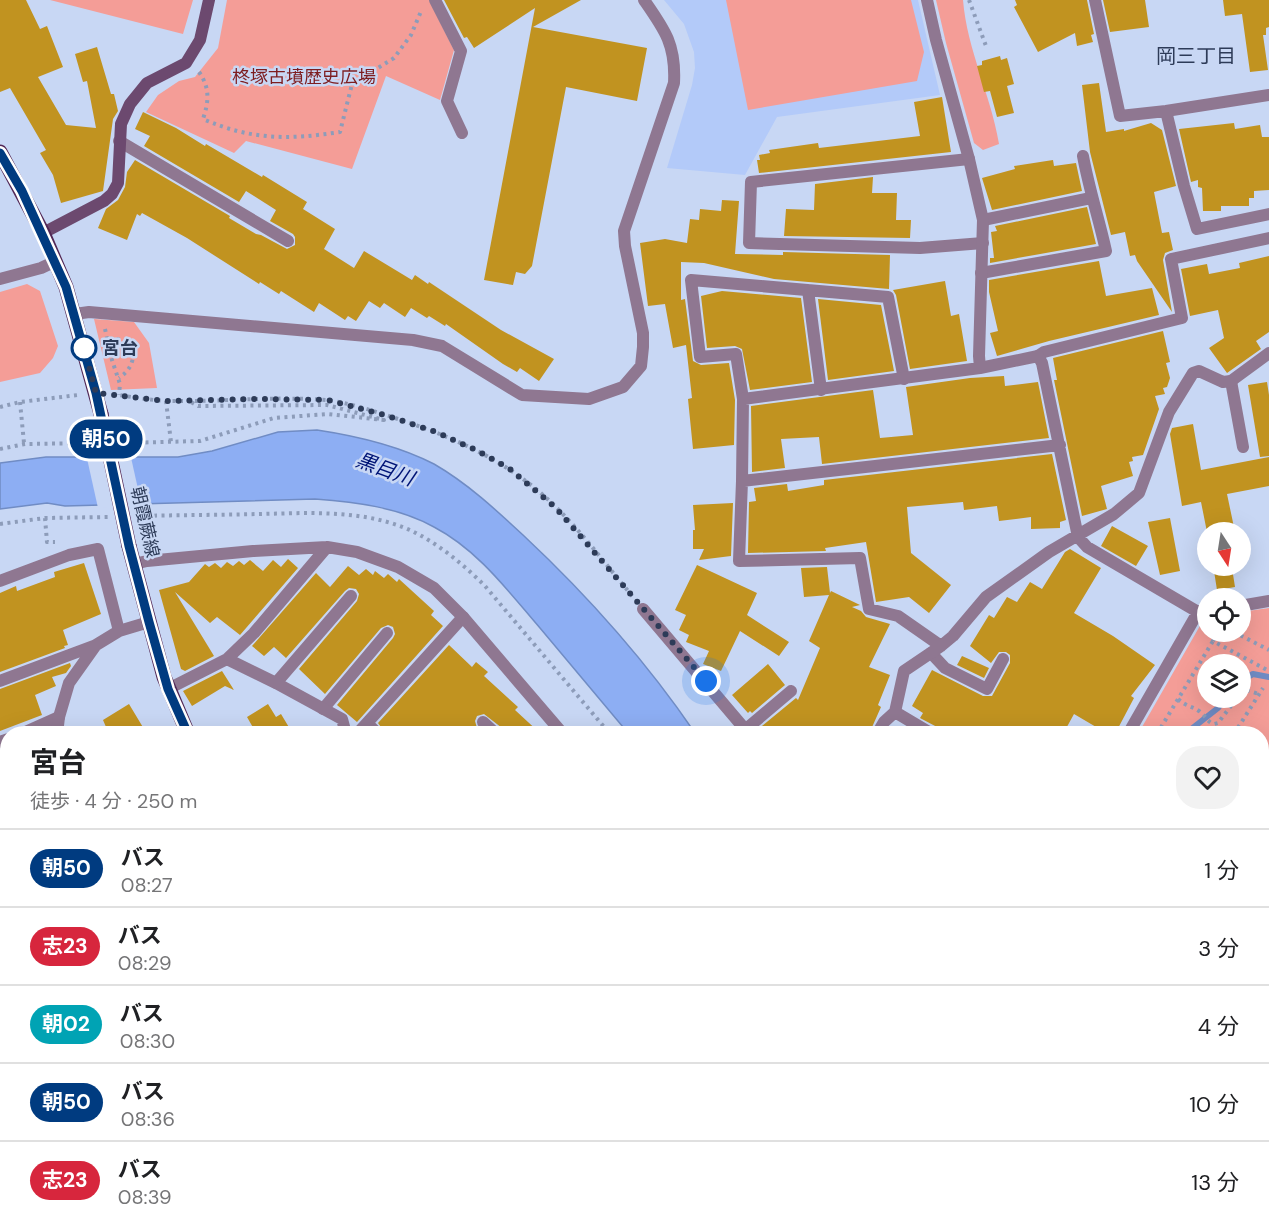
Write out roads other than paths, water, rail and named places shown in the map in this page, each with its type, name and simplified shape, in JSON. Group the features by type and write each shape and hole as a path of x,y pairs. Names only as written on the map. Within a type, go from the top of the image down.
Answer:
{"main road":[{"name":"朝霞蕨線","path":"0,152 56,261 75,314 96,393 129,546 149,622 168,689 184,726"}],"street":[{"path":"43,233 104,201 112,194 118,183 121,124 130,104 147,83 186,63 200,40 209,0"},
{"path":"435,0 461,51 447,101 462,133"},
{"path":"75,314 89,312 413,340 442,346 522,395 589,399 623,387 641,366 643,347 624,231 674,83 675,62 671,43 644,0"},
{"path":"927,0 983,220 980,368"},
{"path":"1095,0 1120,116 1269,95"},
{"path":"1166,111 1197,229 1269,214"},
{"path":"119,141 288,241"},
{"path":"981,273 1106,251 1083,156"},
{"path":"969,159 751,182 750,243 920,248 983,243"},
{"path":"983,220 1092,198"},
{"path":"743,399 980,368 1038,356 1044,352 1182,318 1171,259 1269,238"},
{"path":"0,279 41,268 56,261"},
{"path":"904,379 888,297 691,280 700,357 736,354 743,399 739,561 860,558 869,609 898,616 936,650 945,668 987,689 1004,659"},
{"path":"808,290 821,390"},
{"path":"882,726 895,712 904,671 953,636 986,597 1049,552 1114,514 1139,493 1169,412 1193,373 1199,371 1224,382 1231,381 1269,352"},
{"path":"1038,356 1042,363 1078,537 1087,547 1197,608"},
{"path":"1231,381 1243,447"},
{"path":"742,482 1060,445"},
{"path":"134,564 253,551 327,547 357,552 398,567 434,588 463,617 556,726"},
{"path":"168,689 227,659 254,633 327,547"},
{"path":"0,581 69,555 98,549 119,631"},
{"path":"276,683 351,596"},
{"path":"1251,604 1269,601"},
{"path":"643,609 744,726"},
{"path":"364,726 463,617"},
{"path":"1133,726 1197,619"},
{"path":"0,681 96,645 119,631 149,622"},
{"path":"323,709 387,633"},
{"path":"58,726 69,683 96,645"},
{"path":"227,659 342,719 344,726"},
{"path":"753,726 791,691"},
{"path":"895,712 919,726"},
{"path":"39,726 59,717"},
{"path":"483,722 487,726"},
{"path":"367,723 370,726"}],"water":[{"name":"黒目川","path":"317,430 362,438 391,446 446,471 491,506 570,581 636,654 690,726 622,726 492,572 450,536 420,520 391,510 315,499 65,506 47,503 0,509 0,463 46,457 178,457 212,451 278,432"}],"waterway":[{"path":"1251,675 1269,677"},
{"path":"1195,726 1218,708"}],"place":[{"name":"宮台","path":"84,348"}],"district":[{"name":"岡三丁目","path":"1196,56"}],"park label":[{"name":"柊塚古墳歴史広場","path":"304,77"}]}
